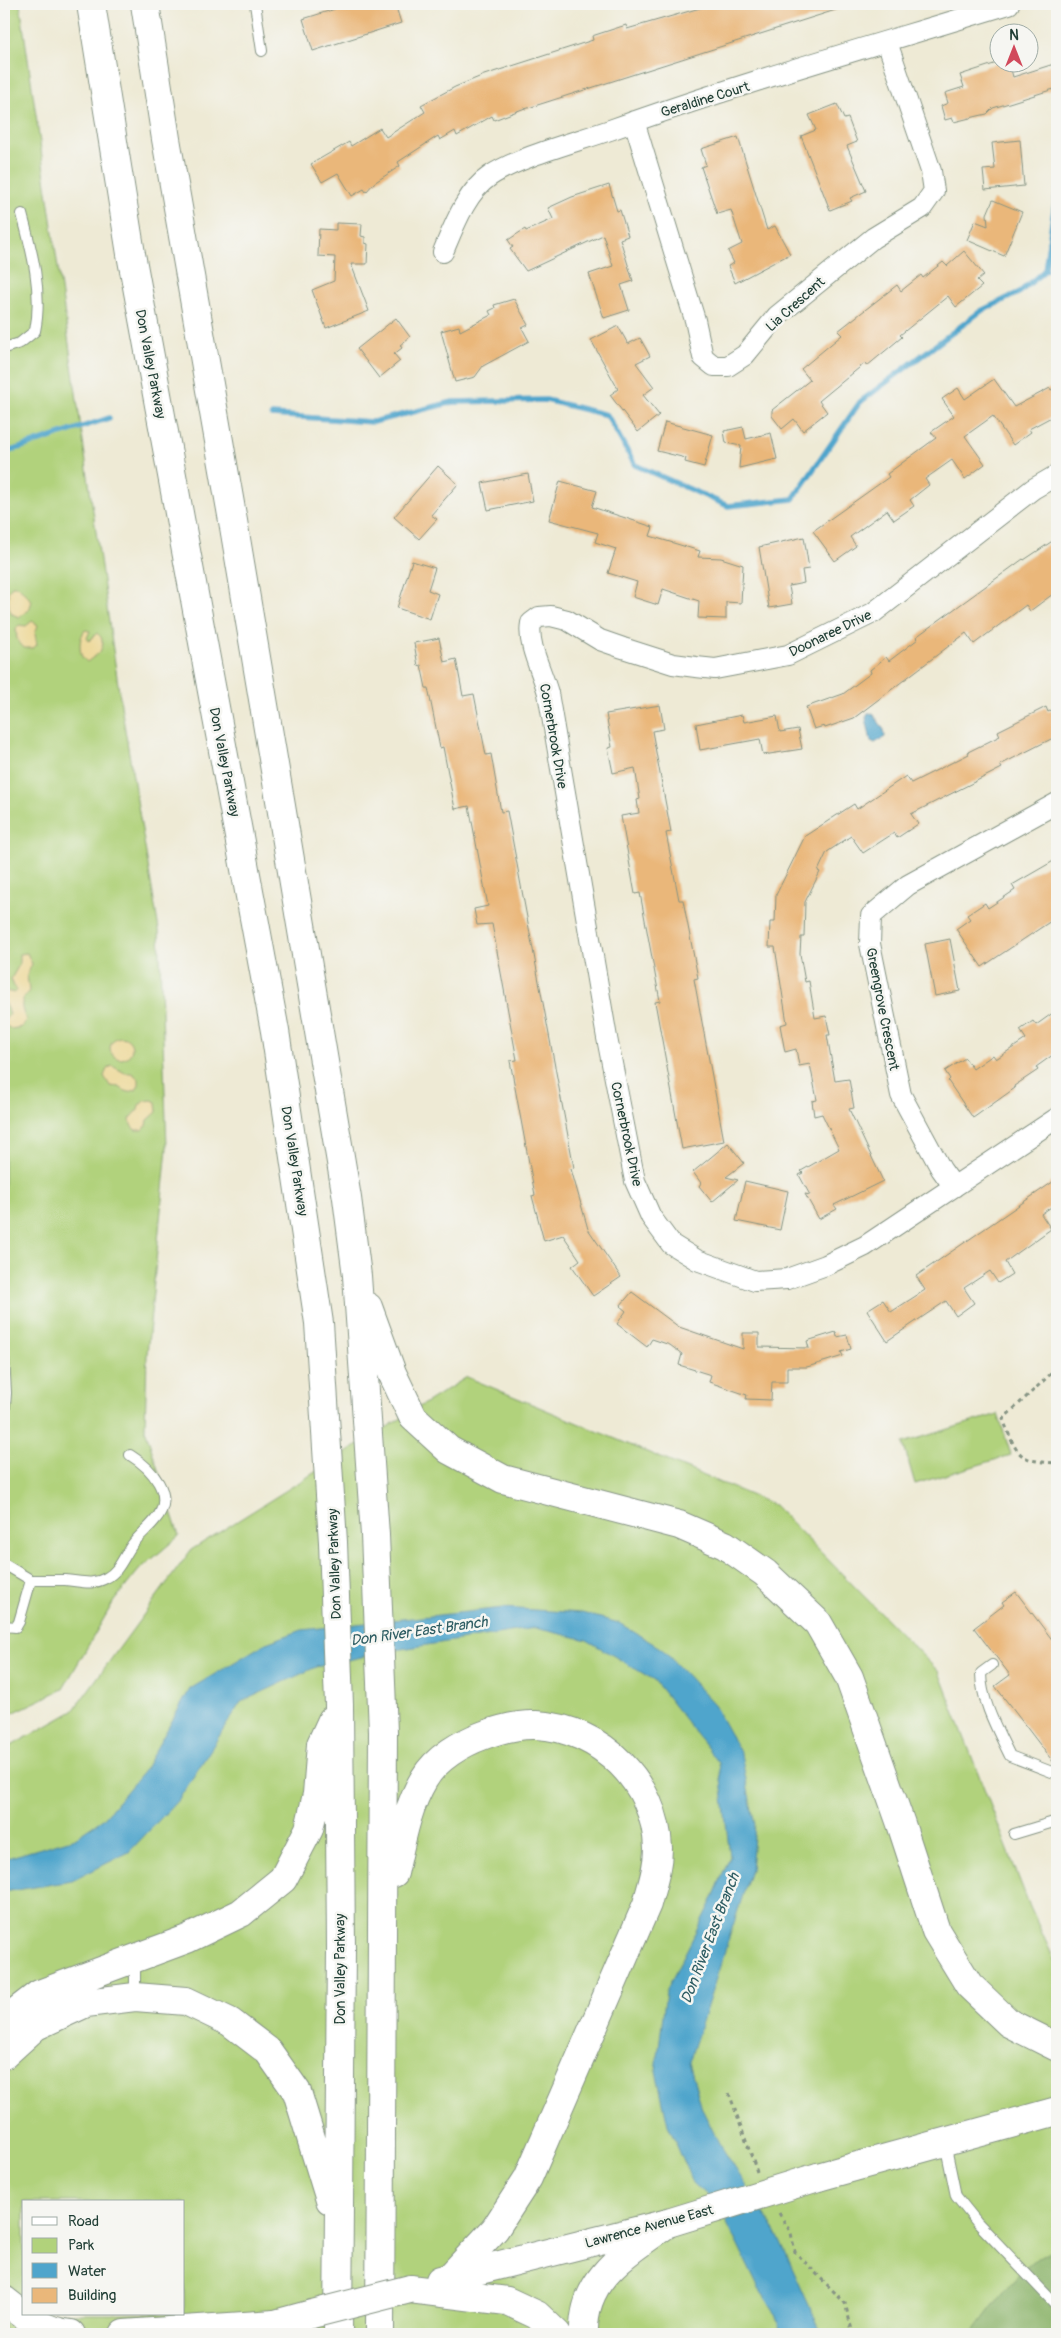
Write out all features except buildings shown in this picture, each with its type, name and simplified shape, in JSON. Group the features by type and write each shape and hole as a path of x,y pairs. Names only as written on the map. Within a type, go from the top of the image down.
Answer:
{"main road":[{"name":"Don Valley Parkway","path":"91,4 131,254 278,1050 319,1323 333,1542 339,1705 338,2334"},
{"path":"146,4 167,148 233,521 340,1158 357,1276 375,1535 383,1732 380,2334"},
{"path":"357,1276 392,1372 412,1417 448,1450 503,1478 679,1525 725,1545 766,1573 818,1623 849,1676 936,1931 969,1985 1009,2023 1057,2047"},
{"path":"4,2021 39,1994 187,1939 241,1913 283,1879 309,1829 317,1794 321,1744 339,1705"},
{"path":"382,1923 412,1802 424,1778 434,1766 460,1746 496,1731 520,1726 536,1725 565,1730 609,1752 623,1764 642,1790 655,1829 658,1847 657,1867 647,1904 528,2178 495,2229 445,2278"},
{"path":"4,2055 36,2026 86,2003 135,1997 186,2001 230,2022 268,2051 297,2092 338,2226"},
{"name":"Lawrence Avenue East","path":"240,2334 445,2278 668,2223 944,2140 1057,2111"},
{"path":"584,2334 583,2316 592,2291 610,2265 668,2223"},
{"path":"410,2288 507,2301 537,2315 557,2334"},
{"path":"4,2300 22,2314"},
{"path":"25,2316 58,2333 71,2334"},
{"path":"124,2334 275,2324"}],"street":[{"name":"Geraldine Court","path":"443,252 462,211 475,190 490,176 518,162 634,121 1009,4"},
{"name":"Lia Crescent","path":"634,121 695,320 703,357 714,366 728,366 745,355 777,316 873,238 922,208 934,191 931,171 887,42"},
{"name":"Doonaree Drive","path":"539,617 551,616 567,620 600,640 647,656 689,666 715,669 788,655 873,613 1033,489 1057,475"},
{"name":"Cornerbrook Drive","path":"539,617 531,623 532,645 548,692 607,1038 635,1181 651,1217 671,1244 697,1260 755,1281 788,1279 826,1265 865,1246 1057,1118"},
{"name":"Greengrove Crescent","path":"954,1187 941,1169 901,1095 870,944 871,916 908,885 1057,803"}],"lane":[{"path":"255,4 262,51"},
{"path":"4,348 20,343 35,331 38,318 37,287 32,248 22,214"},
{"path":"4,1357 6,1393 4,1420"},
{"path":"4,1564 30,1580 93,1583 107,1578 119,1567 143,1531 156,1519 163,1506 161,1487 153,1472 130,1455"},
{"path":"4,1626 16,1626 19,1622 30,1580"},
{"path":"992,1665 981,1673 981,1682 994,1721 1010,1756 1057,1774"},
{"path":"1014,1834 1057,1822"},
{"path":"135,1958 135,1997"},
{"path":"944,2140 956,2196 977,2222 1057,2306"}],"path":[{"path":"1057,1368 1003,1419 1016,1452 1032,1462 1057,1463"},
{"path":"730,2093 760,2180"},
{"path":"778,2210 791,2234 795,2252 845,2303 853,2334"}],"green space":[{"path":"4,4 20,4 122,712 159,930 167,1148 147,1354 145,1429 179,1536 139,1570 114,1601 63,1689 4,1717"},
{"path":"467,1377 774,1505 939,1672 1030,1907 1057,1966 1057,2334 4,2334 4,1750 73,1711 191,1550"},
{"path":"998,1414 1011,1455 915,1484 903,1443"},
{"path":"1057,2249 1057,2334 972,2334 1022,2271 1034,2260"}],"sand":[{"path":"12,586 18,586 32,601 29,610 19,617 12,614 9,608 8,591"},
{"path":"32,621 38,625 35,634 37,645 33,648 24,648 17,640 16,628 19,625 26,626"},
{"path":"85,630 90,631 87,638 89,641 97,633 101,637 103,644 100,652 87,662 82,657 80,647"},
{"path":"27,953 32,964 27,975 29,991 22,1002 26,1020 22,1027 11,1029 5,1025 4,1021 10,1013 3,997 5,991 15,993 16,991 11,979 19,965 19,954"},
{"path":"121,1037 129,1040 132,1048 129,1056 121,1059 113,1056 110,1048 113,1040"},
{"path":"112,1066 125,1073 132,1073 139,1079 139,1085 136,1090 127,1092 119,1087 110,1086 104,1076 107,1069"},
{"path":"152,1100 156,1102 157,1112 148,1120 147,1126 142,1130 135,1130 131,1125 130,1119 138,1110 139,1105 145,1101"}],"water":[{"path":"873,713 884,730 885,737 875,743 871,741 866,718 868,714"},
{"name":"Don River East Branch","path":"503,1608 582,1613 619,1623 662,1649 713,1703 741,1754 755,1825 751,1870 689,2062 702,2109 719,2143 776,2232 822,2334 782,2334 773,2309 759,2289 719,2207 693,2183 668,2125 656,2071 666,1991 712,1900 730,1857 719,1763 654,1680 587,1640 535,1628 389,1651 316,1667 241,1702 179,1799 129,1852 72,1881 4,1892 4,1859 75,1838 103,1819 143,1772 190,1689 266,1643 302,1630"}],"waterway":[{"path":"272,415 373,422 453,402 546,400 607,415 635,465 728,506 793,499 860,402 981,311 1020,292 1045,270 1057,190"},
{"path":"4,453 109,418"}]}
